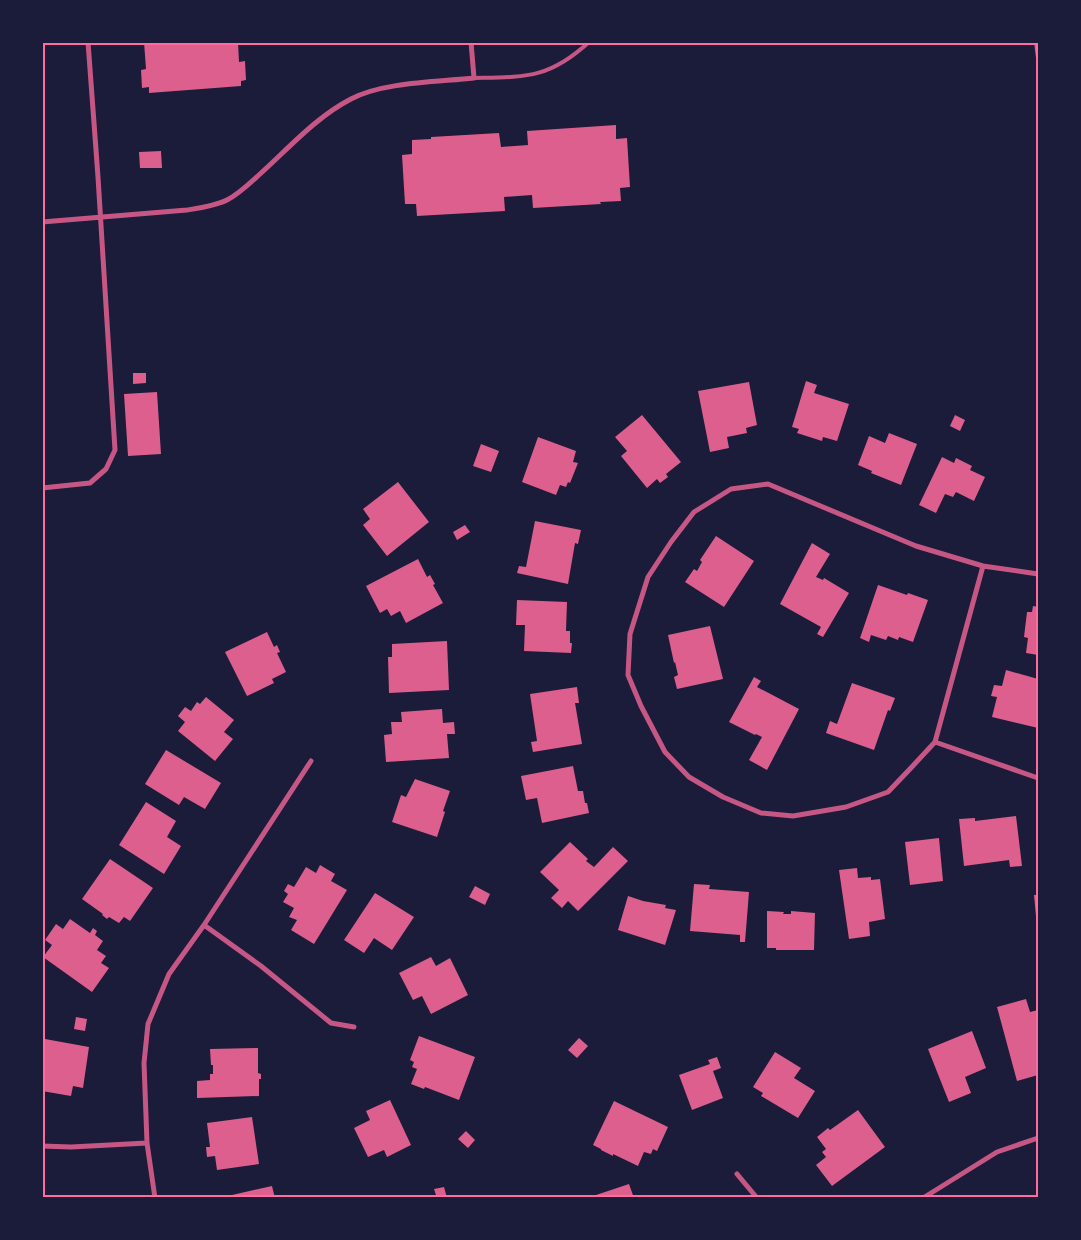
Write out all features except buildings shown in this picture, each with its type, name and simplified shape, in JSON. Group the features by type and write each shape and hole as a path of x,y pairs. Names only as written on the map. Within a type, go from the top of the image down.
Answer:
{"street":[{"path":"42,488 90,483 106,469 115,450 88,42"},
{"path":"42,222 100,219 187,210 208,206 228,199 249,184 307,131 350,99 372,90 474,78 472,42"},
{"path":"983,566 935,742 888,792 846,807 793,816 761,813 723,797 689,777 665,752 641,706 628,675 630,634 648,577 694,512 731,489 768,484 916,546 983,566 1038,574"},
{"path":"935,742 1038,778"},
{"path":"155,1198 146,1143 144,1063 148,1024 169,974 204,925 311,761"},
{"path":"204,925 261,966 331,1023 354,1027"},
{"path":"923,1198 997,1152 1038,1138"},
{"path":"42,1146 71,1147 146,1143"},
{"path":"737,1174 757,1198"}],"lane":[{"path":"474,78 531,76 550,70 565,62 589,42"}]}
